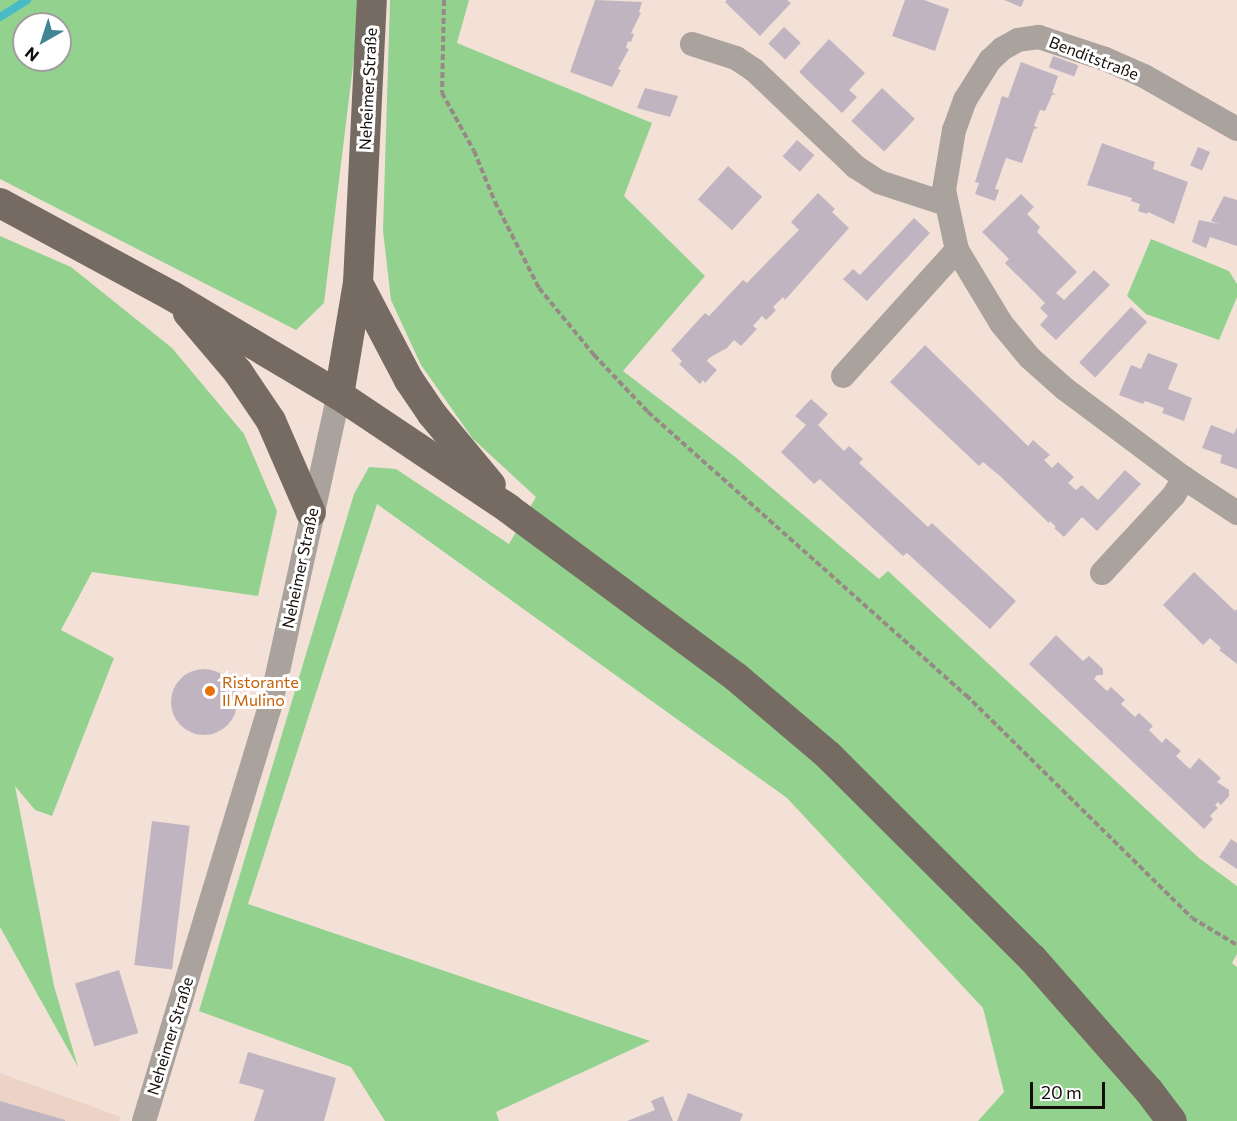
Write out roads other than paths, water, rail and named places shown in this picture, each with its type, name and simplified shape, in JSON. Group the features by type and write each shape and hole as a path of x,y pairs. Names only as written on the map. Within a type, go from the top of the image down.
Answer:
{"main road":[{"name":"Neheimer Straße","path":"339,395 358,283 372,0"},
{"path":"0,202 172,296 339,395 509,509 736,677 828,756 1032,958 1172,1121"},
{"path":"358,283 409,380 432,414 509,509"},
{"path":"172,296 238,372 271,421 312,513"}],"street":[{"name":"Benditstraße","path":"1237,129 1144,76 1105,59 1039,37 1018,40 1002,49 990,60 965,100 954,130 947,166 946,204 957,250 1001,324 1030,358 1065,389 1184,478 1237,513"},
{"path":"692,44 736,58 754,70 856,167 879,182 946,204"},
{"path":"843,376 957,250"},
{"name":"Neheimer Straße","path":"144,1121 271,703 339,395"},
{"path":"1102,573 1174,495 1184,478"}],"waterway":[{"path":"0,17 27,0"}],"place":[{"name":"Ristorante Il Mulino","path":"210,691"}]}
